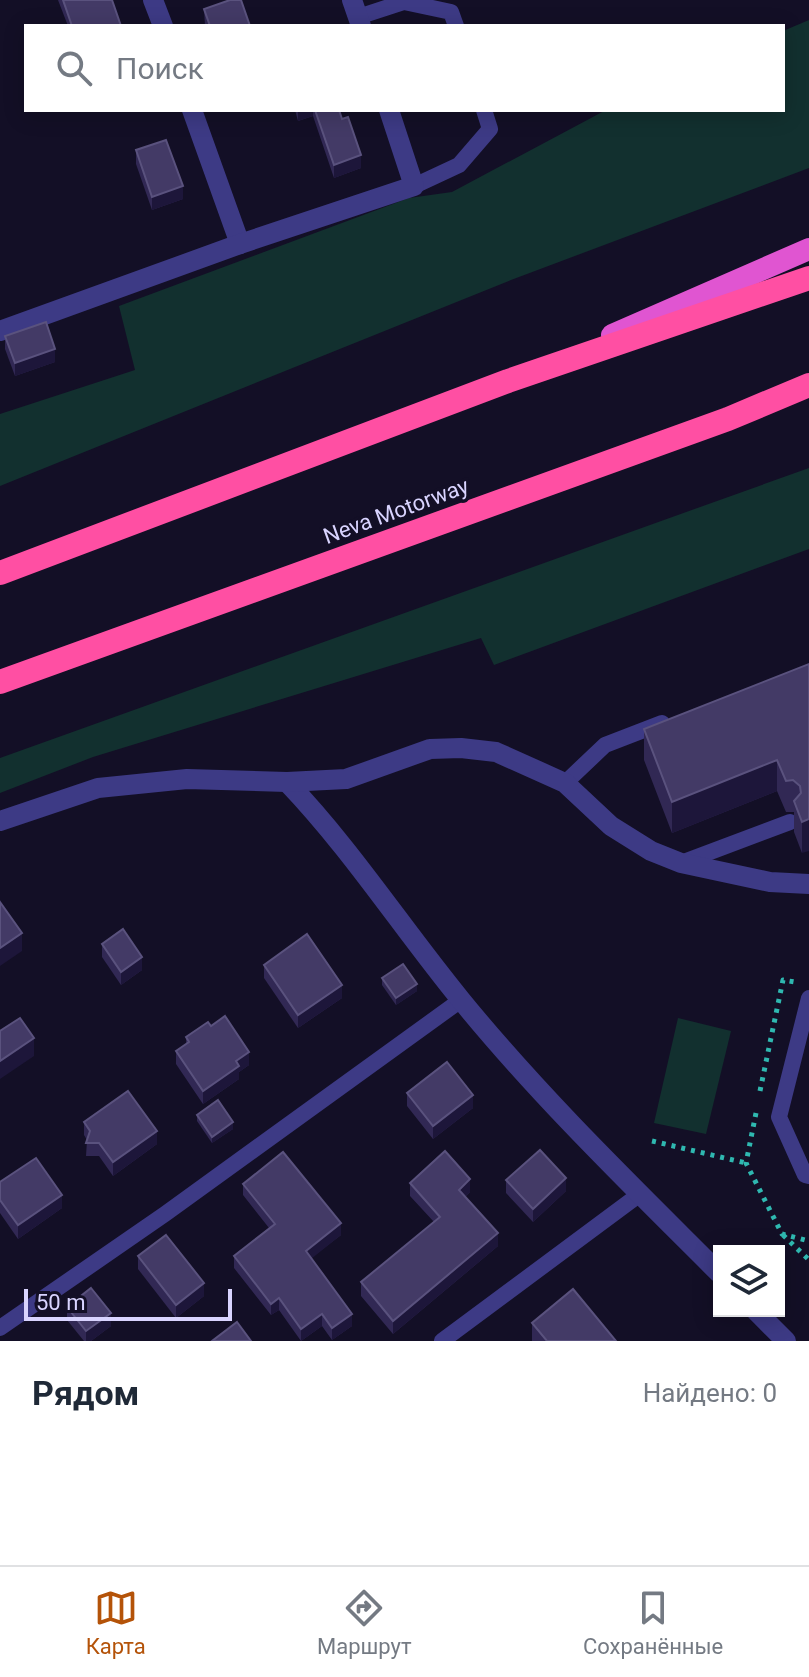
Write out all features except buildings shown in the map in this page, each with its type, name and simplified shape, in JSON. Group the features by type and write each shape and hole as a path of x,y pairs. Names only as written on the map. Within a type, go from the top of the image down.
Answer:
{"highway":[{"path":"508,381 809,249"},
{"path":"0,573 508,381 809,278"},
{"name":"Neva Motorway","path":"0,682 728,419 809,385"}],"street":[{"path":"153,0 162,24"},
{"path":"193,112 240,244"},
{"path":"0,331 240,244 414,186 390,112"},
{"path":"0,821 98,788 187,779 287,782 346,779 430,749 461,748 496,752 565,783 611,826 651,851 681,863 770,882 809,884"},
{"path":"287,782 329,827 461,1000 533,1083 713,1267"},
{"path":"762,1317 786,1341"}],"lane":[{"path":"357,14 404,2 451,12 455,24"},
{"path":"414,186 459,165 490,129 485,112"},
{"path":"565,783 605,745 678,717"},
{"path":"681,863 790,822"},
{"path":"809,998 779,1117 805,1175 809,1176"},
{"path":"0,1328 178,1205 461,1000"},
{"path":"442,1341 640,1194"}],"path":[{"path":"652,1141 746,1163"},
{"path":"782,1234 809,1260"}],"green space":[{"path":"809,20 809,168 511,280 0,486 0,414 135,370 119,306 409,198 452,192 602,112 785,112 785,30"},
{"path":"809,468 809,549 494,665 481,638 93,757 0,793 0,758"},
{"path":"678,1018 731,1031 706,1134 654,1123"}]}
